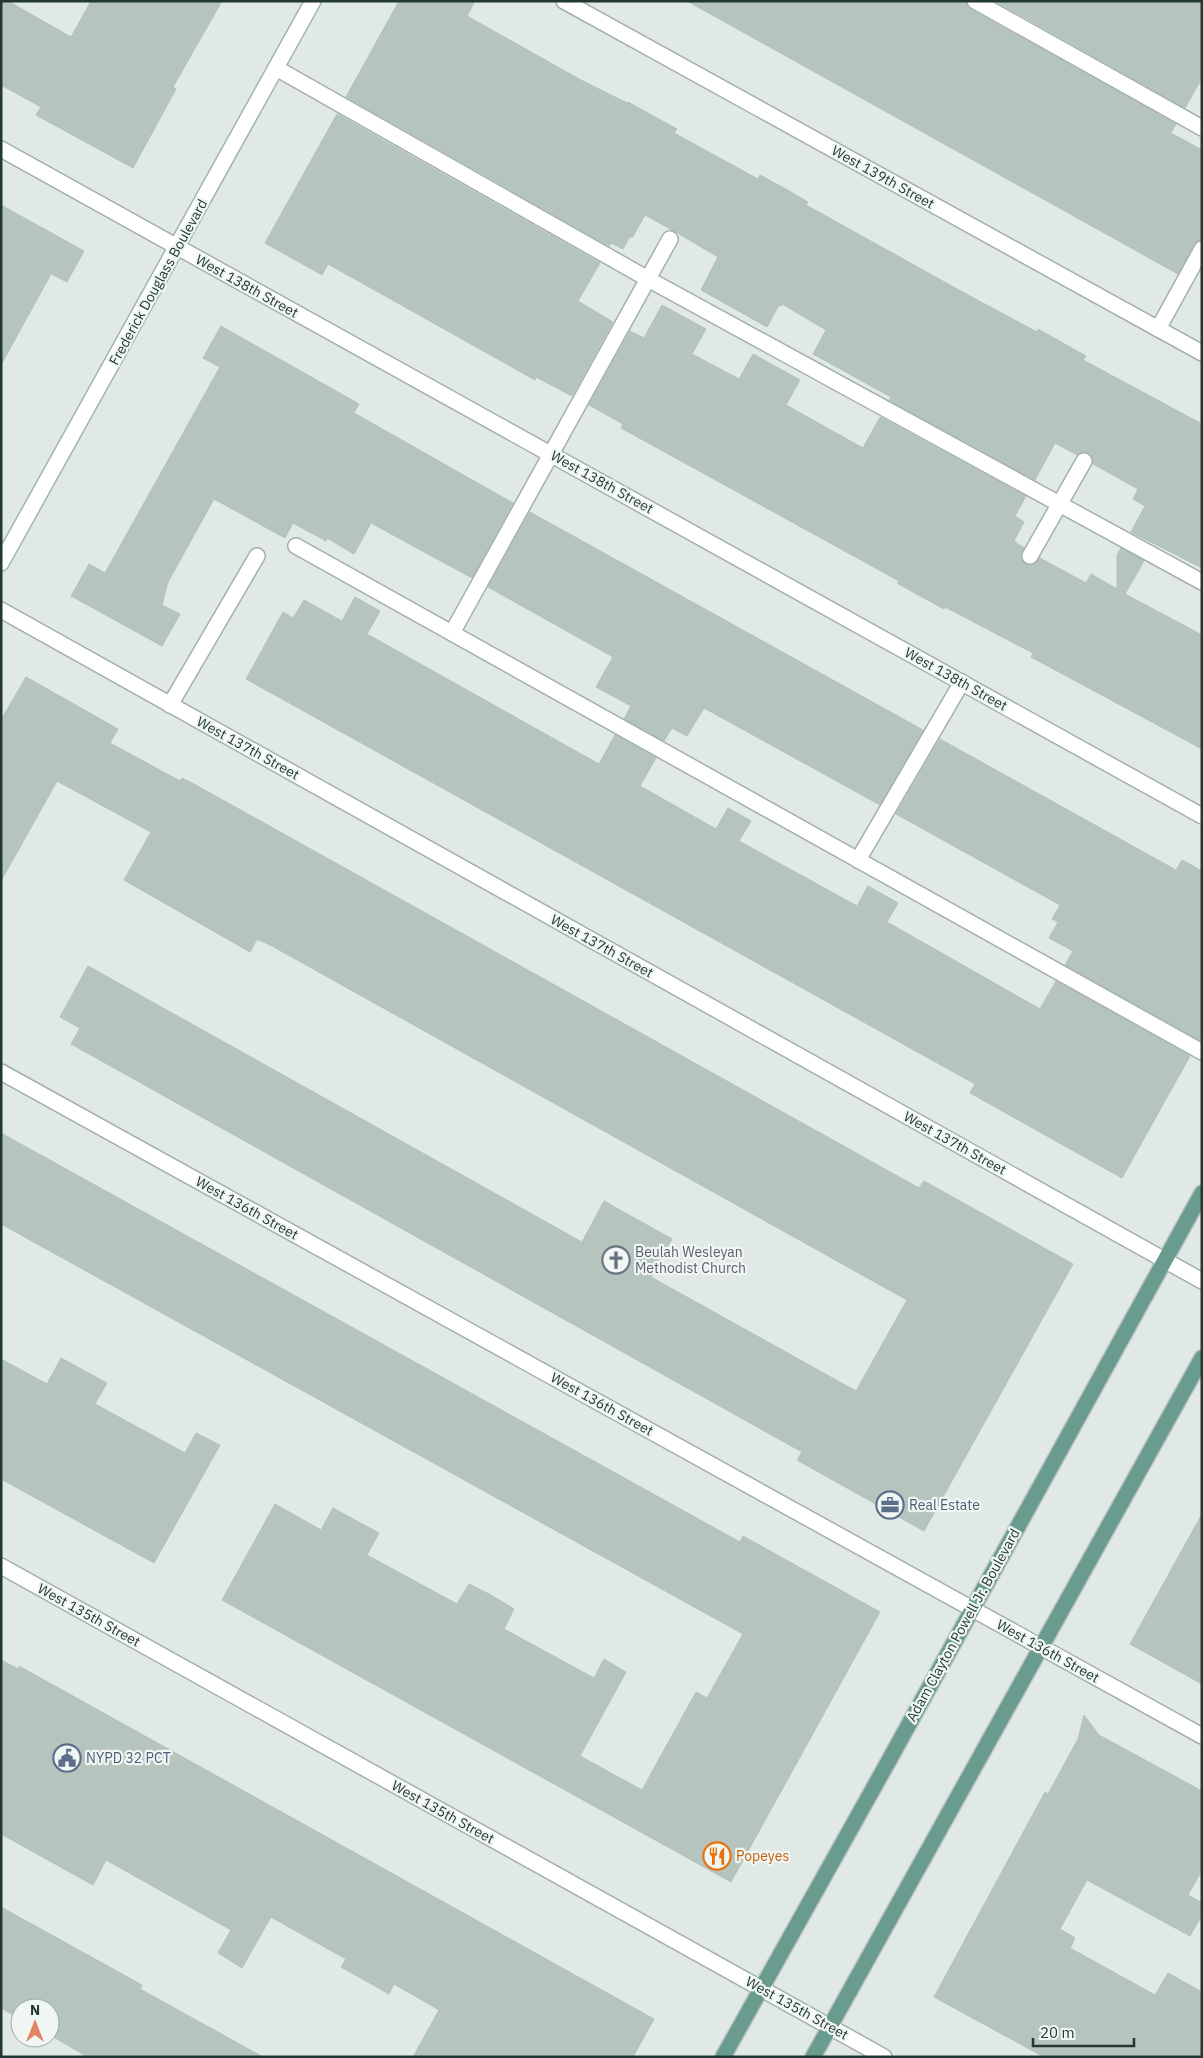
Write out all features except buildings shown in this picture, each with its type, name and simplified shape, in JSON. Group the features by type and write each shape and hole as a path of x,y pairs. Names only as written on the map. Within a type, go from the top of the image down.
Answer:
{"main road":[{"name":"Adam Clayton Powell Jr. Boulevard","path":"723,2057 1202,1193"},
{"path":"812,2057 1202,1358"}],"street":[{"name":"Frederick Douglass Boulevard","path":"1,563 313,1"},
{"name":"West 139th Street","path":"564,1 1202,353"},
{"path":"975,1 1202,128"},
{"path":"276,68 648,279 1202,582"},
{"name":"West 138th Street","path":"2,150 1202,816"},
{"path":"452,633 670,239"},
{"path":"1158,329 1202,249"},
{"path":"1030,556 1084,461"},
{"path":"296,546 1202,1052"},
{"path":"170,705 257,556"},
{"name":"West 137th Street","path":"1,610 1202,1281"},
{"path":"858,860 962,682"},
{"name":"West 136th Street","path":"1,1072 1202,1736"},
{"name":"West 135th Street","path":"1,1566 884,2057"}],"place":[{"name":"Beulah Wesleyan Methodist Church","path":"616,1260"},
{"name":"Real Estate","path":"890,1505"},
{"name":"NYPD 32 PCT","path":"67,1758"},
{"name":"Popeyes","path":"717,1856"}]}
